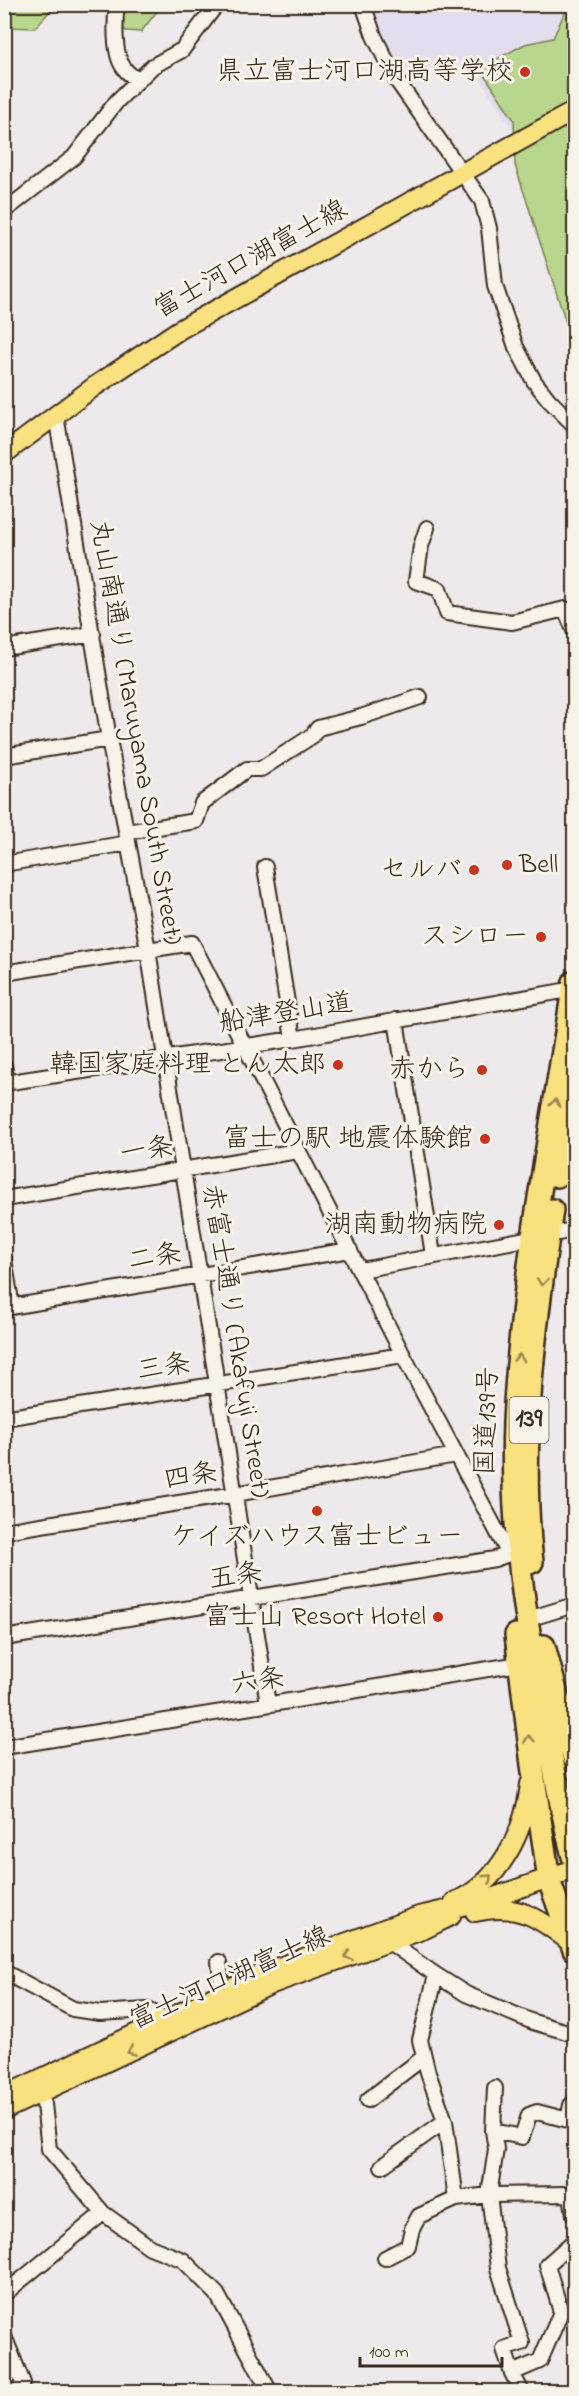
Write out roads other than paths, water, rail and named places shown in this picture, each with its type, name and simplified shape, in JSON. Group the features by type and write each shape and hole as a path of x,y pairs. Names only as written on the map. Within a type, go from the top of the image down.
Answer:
{"highway":[{"name":"国道139号","path":"574,987 540,1237 537,1324 529,1420 531,1551 538,1616 546,1657 569,1718 574,1758"},
{"name":"国道139号","path":"574,1080 521,1329 515,1411 514,1521 524,1612 574,1860"},
{"path":"514,1521 509,1554 519,1664 532,1766 549,1880 573,1947"}],"main road":[{"name":"富士河口湖富士線","path":"4,454 136,357 178,330 574,111"},
{"name":"富士河口湖富士線","path":"536,133 574,116"},
{"path":"422,1923 474,1891 497,1869 514,1842 527,1810 532,1766"},
{"name":"富士河口湖富士線","path":"4,2110 224,1999 287,1963 387,1935 549,1880 574,1860"},
{"path":"422,1923 486,1910 516,1910 544,1921 573,1947"},
{"name":"富士河口湖富士線","path":"4,2096 164,2029"}],"street":[{"path":"117,4 115,24 119,59 123,68 138,81"},
{"path":"4,208 74,157 117,101 153,66 182,50 217,4"},
{"path":"363,4 374,36 395,78 464,172 482,201 489,228 495,286 516,347 534,381 574,425"},
{"name":"丸山南通り (Maruyama South Street)","path":"56,415 109,739 148,950 164,1057"},
{"path":"427,528 421,546 416,580 439,589 447,613 512,622 565,609 574,630"},
{"path":"4,648 93,634"},
{"path":"4,864 196,821 202,803 247,769 261,769 312,736 318,728 371,714 420,697"},
{"path":"4,756 109,739"},
{"path":"265,867 293,1039"},
{"path":"4,973 192,943 403,1355 509,1554"},
{"name":"船津登山道","path":"6,1082 293,1039 574,987"},
{"path":"396,1020 434,1255"},
{"name":"赤富士通り (Akafuji Street)","path":"164,1057 268,1704"},
{"path":"4,1066 6,1082"},
{"name":"一条","path":"4,1199 298,1151"},
{"path":"361,1270 574,1230"},
{"name":"二条","path":"8,1308 350,1250"},
{"path":"4,1259 8,1308"},
{"name":"三条","path":"4,1418 403,1355"},
{"name":"四条","path":"4,1531 235,1494 456,1455"},
{"name":"五条","path":"4,1638 495,1559 509,1554"},
{"path":"538,1616 574,1605"},
{"name":"六条","path":"4,1747 519,1664"},
{"path":"387,1935 436,1975 466,1994 533,2022 574,2034"},
{"path":"219,1962 224,1999"},
{"path":"4,1972 73,2009 100,2013 147,2010 153,2012 164,2029"},
{"path":"436,1975 420,2040 445,2121 456,2199"},
{"path":"368,2100 424,2057"},
{"path":"495,2088 496,2149 489,2195 498,2268 522,2343 504,2349 512,2373 522,2391"},
{"path":"39,2094 45,2104 49,2149 104,2213 150,2247 183,2260 217,2294 270,2391"},
{"path":"494,2131 522,2137 529,2115 537,2112 568,2120 574,2103"},
{"path":"381,2166 445,2121"},
{"path":"385,2258 408,2246 418,2216 456,2199 489,2195 571,2194 574,2215"},
{"path":"4,2294 104,2213"},
{"path":"512,2373 540,2361 561,2312 547,2265 574,2241"},
{"path":"4,2336 24,2383 17,2391"}],"place":[{"name":"県立富士河口湖高等学校","path":"525,72"},
{"name":"Bell","path":"507,865"},
{"name":"セルバ","path":"474,870"},
{"name":"スシロー","path":"541,937"},
{"name":"韓国家庭料理 とん太郎","path":"338,1065"},
{"name":"赤から","path":"482,1070"},
{"name":"富士の駅 地震体験館","path":"485,1139"},
{"name":"湖南動物病院","path":"499,1225"},
{"name":"ケイズハウス富士ビュー","path":"317,1511"},
{"name":"富士山 Resort Hotel","path":"438,1617"}]}
